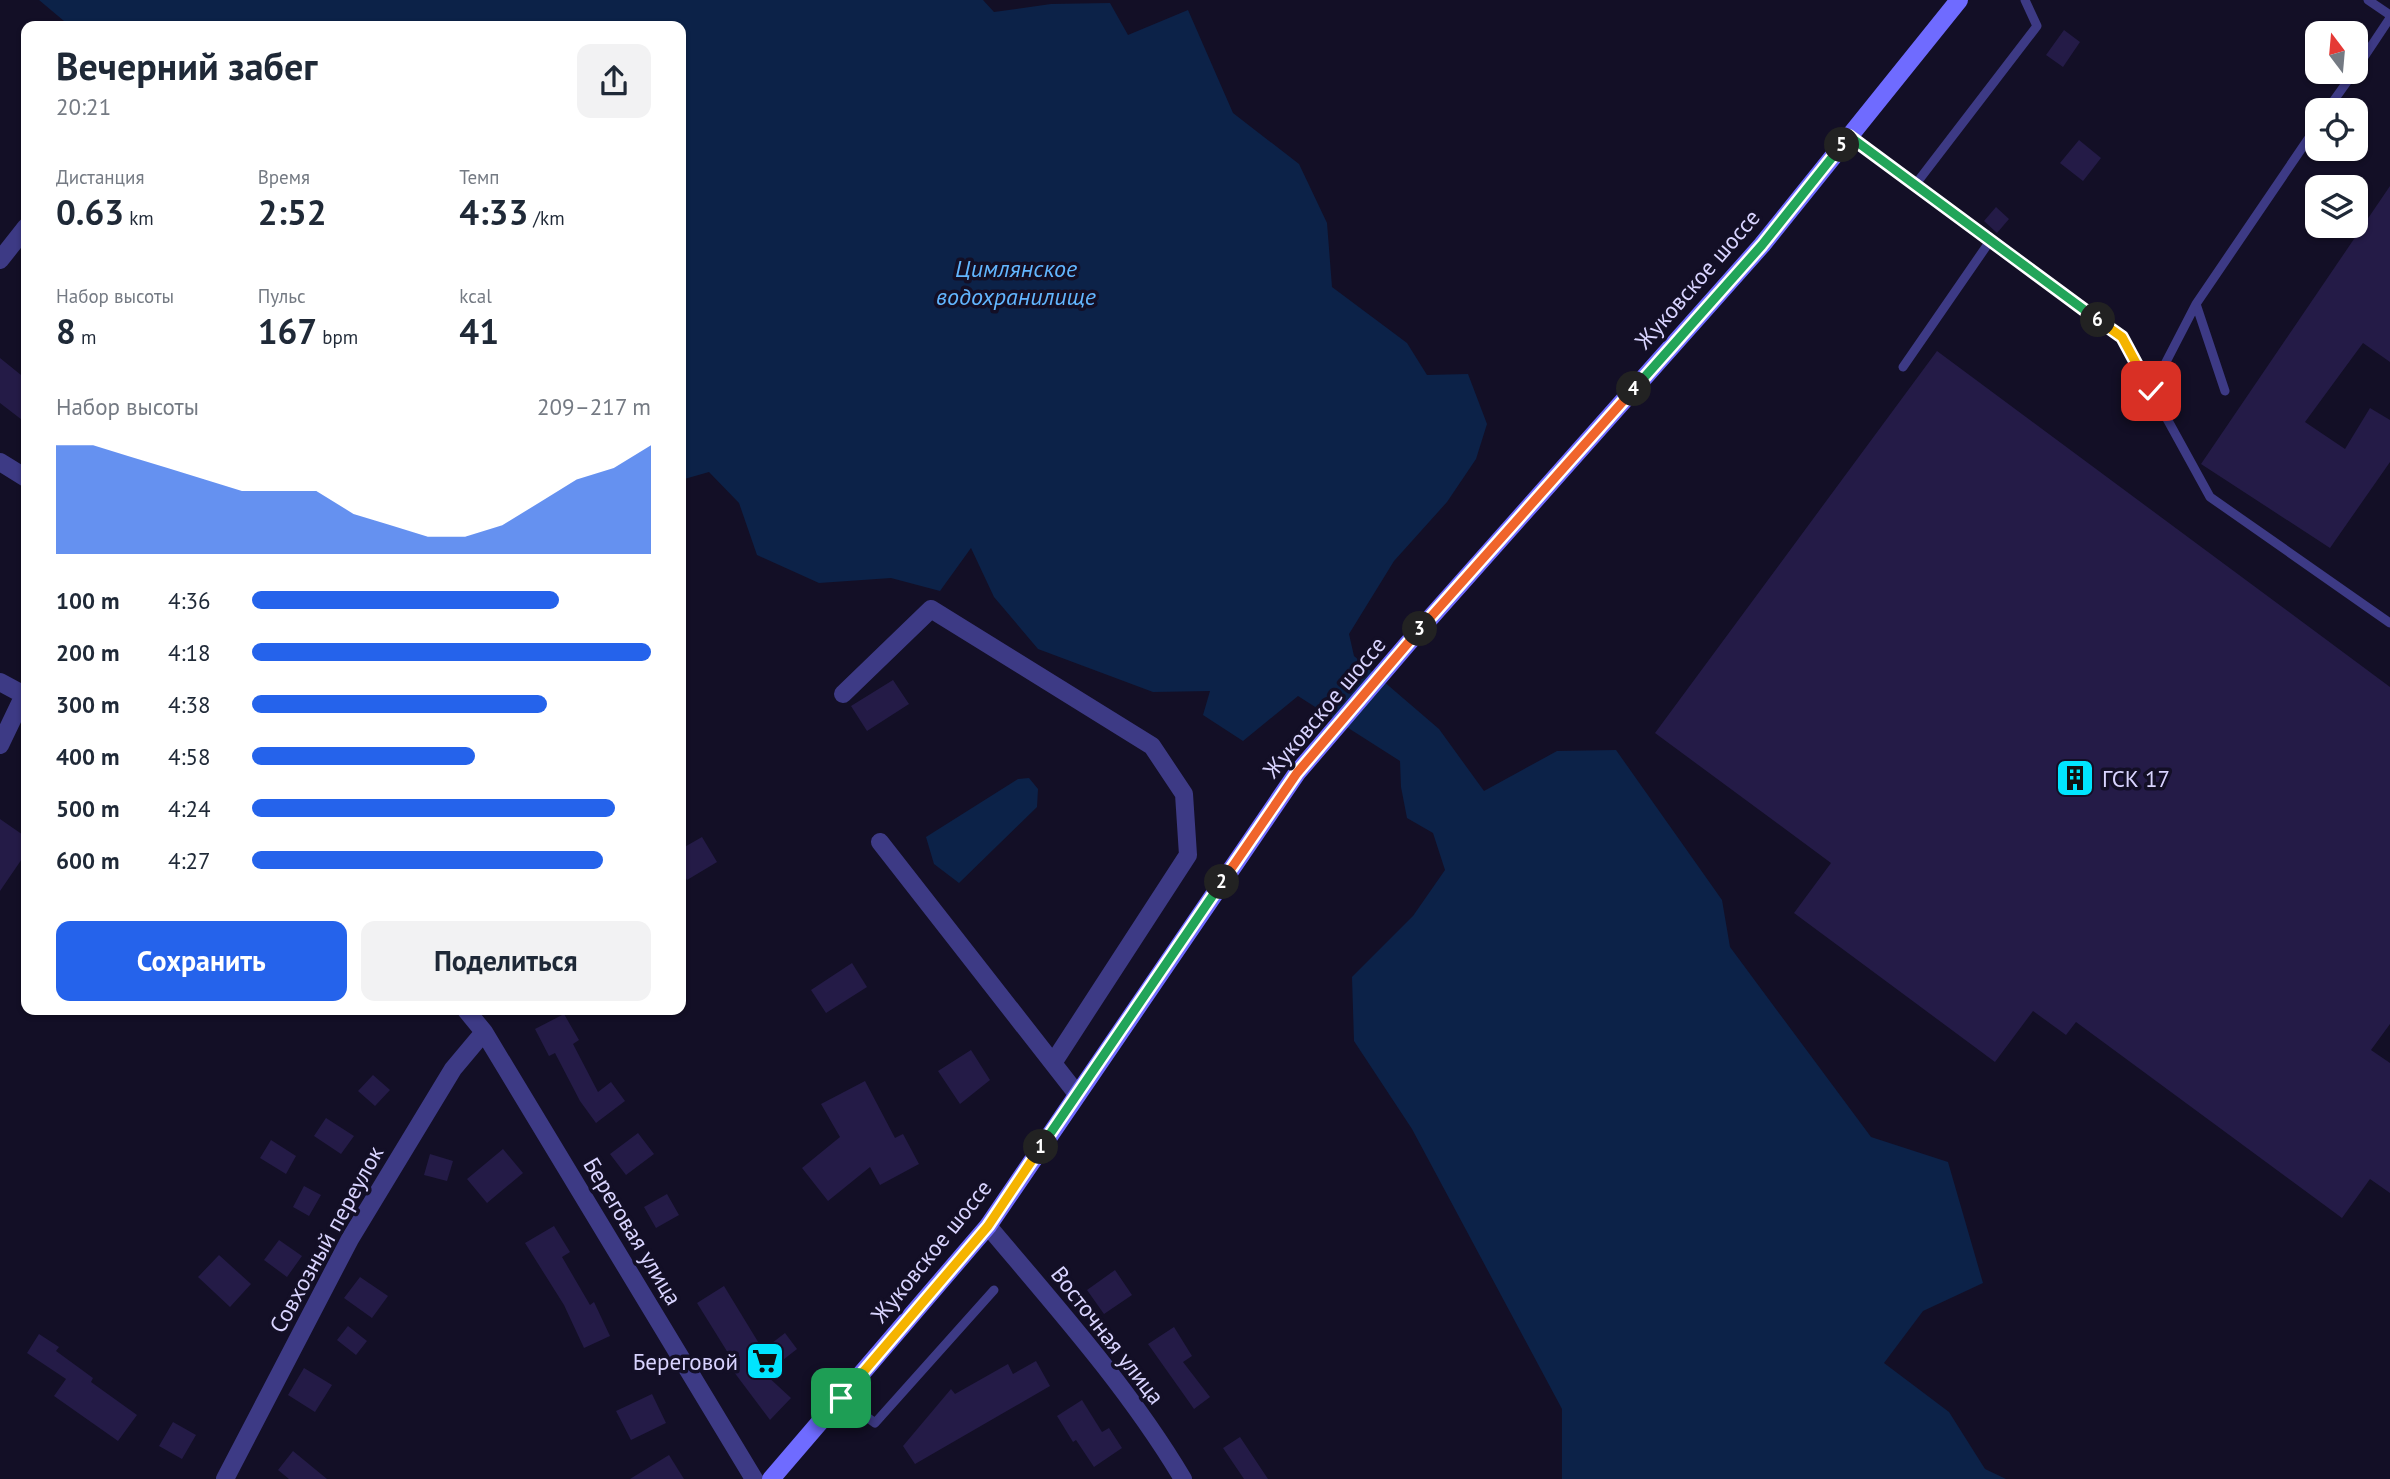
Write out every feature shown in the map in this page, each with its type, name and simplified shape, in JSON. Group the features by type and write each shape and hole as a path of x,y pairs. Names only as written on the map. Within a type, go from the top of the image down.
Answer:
{"main road":[{"name":"Жуковское шоссе","path":"771,1479 988,1226 1297,773 1416,634 1762,245 1959,0"}],"street":[{"path":"0,260 21,233"},
{"path":"0,462 21,475"},
{"path":"843,694 931,609 1152,746 1184,794 1188,855 1053,1063"},
{"path":"0,681 21,693"},
{"path":"0,745 21,703"},
{"path":"880,842 1077,1094"},
{"name":"Береговая улица","path":"470,1015 484,1032 754,1479"},
{"name":"Совхозный переулок","path":"225,1479 350,1238 453,1069 484,1032"},
{"name":"Восточная улица","path":"988,1226 1100,1359 1161,1443 1183,1479"}],"lane":[{"path":"1915,185 2037,26 2025,0"},
{"path":"2368,0 2390,17 2368,50"},
{"path":"1849,136 2122,337 2210,497 2390,623"},
{"path":"2151,391 2196,304 2305,144"},
{"path":"1903,367 1990,241"},
{"path":"2196,304 2225,391"},
{"path":"841,1398 875,1423 994,1290"}],"water":[{"name":"Цимлянское водохранилище","path":"39,0 983,0 994,12 1051,4 1110,3 1128,35 1188,10 1233,113 1299,164 1327,223 1332,287 1407,343 1427,375 1468,374 1487,424 1476,459 1447,502 1394,561 1349,634 1354,656 1439,729 1484,791 1557,751 1616,750 1722,900 1730,947 1871,1137 1948,1162 1983,1283 1923,1311 1884,1363 1949,1412 1985,1469 2006,1479 1562,1479 1562,1409 1412,1129 1354,1041 1352,977 1413,916 1445,870 1433,833 1407,818 1401,787 1400,761 1298,696 1243,741 1203,715 1210,691 1153,692 1038,649 994,597 971,548 940,591 891,578 819,583 757,555 739,503 709,472 686,479 686,21 64,21"},
{"path":"1029,778 1038,789 1037,807 959,883 934,864 926,837 1018,779"}],"building":[{"path":"2064,30 2080,42 2063,67 2046,55"},
{"path":"2079,140 2101,158 2083,181 2060,163"},
{"path":"2390,186 2390,362 2363,343 2305,422 2345,449 2370,408 2390,420 2390,462 2330,548 2201,464 2355,238 2368,238 2368,218"},
{"path":"1996,207 2009,219 1997,233 1984,221"},
{"path":"1937,351 2390,687 2390,1024 2371,1050 2390,1063 2390,1193 2370,1179 2342,1218 2076,1022 2066,1035 2033,1011 1995,1062 1794,913 1831,863 1655,733"},
{"path":"0,358 21,375 21,419 0,403"},
{"path":"893,680 909,704 867,731 851,706"},
{"path":"0,819 21,834 21,860 0,891"},
{"path":"702,837 717,862 687,880 686,846"},
{"path":"852,963 867,987 826,1013 811,990"},
{"path":"565,1015 579,1040 573,1044 598,1092 611,1082 625,1101 596,1123 580,1101 555,1053 549,1056 535,1029"},
{"path":"971,1050 990,1080 960,1104 938,1071"},
{"path":"373,1075 390,1090 375,1106 358,1091"},
{"path":"865,1081 895,1138 903,1134 919,1164 880,1185 870,1167 828,1201 802,1168 840,1137 821,1104"},
{"path":"326,1118 354,1136 341,1154 314,1136"},
{"path":"638,1133 654,1154 626,1175 610,1154"},
{"path":"271,1140 296,1156 286,1174 260,1158"},
{"path":"503,1149 523,1173 487,1203 467,1179"},
{"path":"430,1154 453,1161 447,1181 424,1175"},
{"path":"304,1186 321,1195 309,1216 293,1207"},
{"path":"667,1194 679,1215 656,1228 644,1207"},
{"path":"554,1226 570,1252 562,1257 590,1305 594,1302 610,1336 584,1348 564,1305 525,1243"},
{"path":"279,1240 302,1256 287,1277 264,1260"},
{"path":"219,1255 251,1284 230,1307 198,1277"},
{"path":"1115,1270 1132,1295 1104,1314 1087,1290"},
{"path":"360,1277 388,1296 372,1318 344,1298"},
{"path":"724,1286 763,1350 785,1333 797,1349 765,1374 791,1398 770,1420 734,1372 738,1369 697,1303"},
{"path":"348,1326 367,1341 356,1355 337,1340"},
{"path":"1174,1327 1192,1356 1183,1362 1210,1397 1194,1409 1148,1344"},
{"path":"39,1334 59,1347 56,1351 93,1378 91,1382 137,1415 118,1441 54,1396 66,1379 27,1353"},
{"path":"1036,1361 1050,1386 915,1464 903,1446 951,1389 955,1394 1008,1364 1013,1374"},
{"path":"304,1368 332,1385 315,1412 288,1395"},
{"path":"652,1394 666,1423 631,1440 616,1411"},
{"path":"1082,1400 1102,1432 1109,1428 1122,1448 1094,1467 1076,1440 1073,1442 1057,1416"},
{"path":"173,1422 196,1435 182,1459 159,1446"},
{"path":"1240,1437 1268,1479 1244,1479 1223,1448"},
{"path":"293,1451 327,1479 289,1479 278,1470"},
{"path":"669,1455 684,1479 630,1479"}],"place":[{"name":"ГСК 17","path":"2075,778"},
{"name":"Береговой","path":"765,1361"}],"route":[{"path":"841,1398 988,1226 1297,773 1416,634 1762,245 1849,136 2122,337 2151,391"}]}
